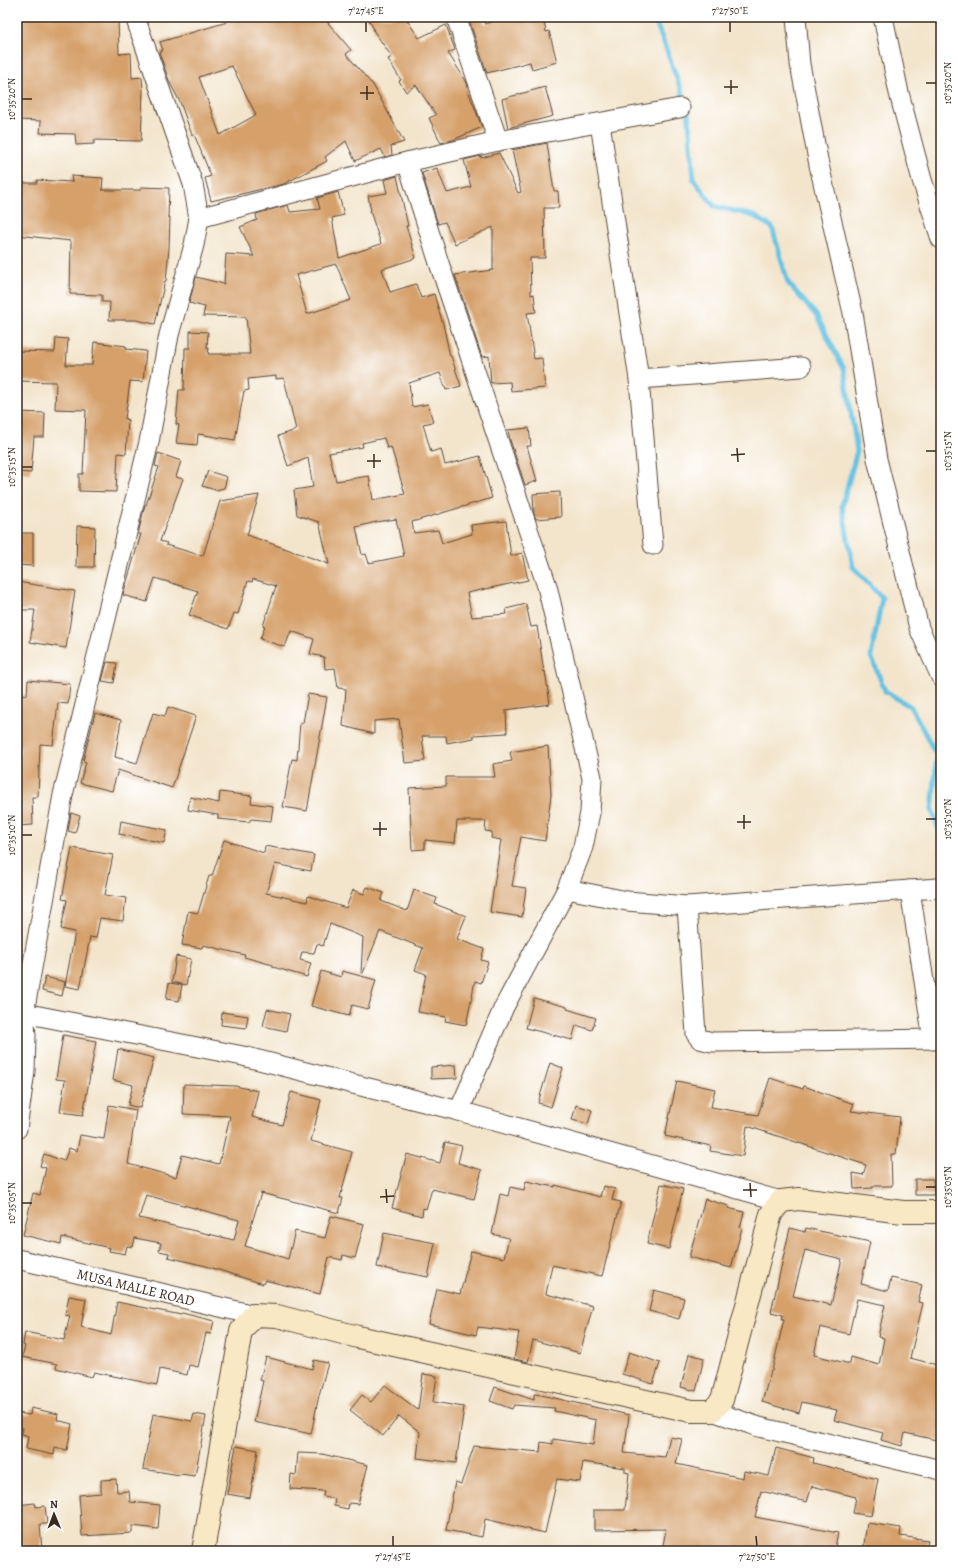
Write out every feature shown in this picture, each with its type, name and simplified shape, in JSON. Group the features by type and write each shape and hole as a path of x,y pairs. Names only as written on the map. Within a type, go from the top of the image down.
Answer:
{"street":[{"path":"17,1129 25,1071 26,1036 24,1013 63,795 149,442 169,335 194,246 199,218 193,184 135,17"},
{"path":"456,17 498,141"},
{"path":"796,17 800,64 819,166 853,314 877,459 919,628 941,677"},
{"path":"883,17 898,93 922,180 941,239"},
{"path":"199,218 407,162 498,141 680,108"},
{"path":"600,123 639,379 653,545"},
{"path":"407,162 546,586 592,778 590,813 583,847 567,889 504,1007 459,1111"},
{"path":"639,379 801,366"},
{"path":"567,889 627,901 687,906 938,888"},
{"path":"687,906 696,1034 700,1039 712,1042 937,1039 910,890"},
{"path":"24,1013 243,1056 459,1111 780,1201 799,1199 903,1212 941,1212"},
{"path":"712,1411 722,1400 770,1214 780,1201"},
{"name":"MUSA MALLE ROAD","path":"17,1259 254,1315"},
{"path":"205,1550 241,1331 254,1315 276,1316 358,1337 691,1411 712,1411 758,1427 941,1470"}],"building":[{"path":"17,17 118,17 119,54 131,53 132,78 142,77 143,91 141,141 94,140 94,144 76,145 75,134 40,133 41,121 17,120"},
{"path":"225,17 323,17 351,50 346,54 372,83 404,142 391,146 392,155 385,157 381,149 355,161 346,141 325,157 327,161 284,184 211,201 205,178 211,176 194,134 192,135 180,102 170,83 159,52 163,50 160,42 227,22","holes":["232,66 256,115 220,135 199,77"]},
{"path":"367,17 405,17 419,38 446,25 455,50 448,53 466,81 467,88 482,127 453,140 441,143 429,118 436,115 416,85 406,92 399,81 401,80 388,59 392,57 373,30 374,29"},
{"path":"476,17 482,17 485,24 506,17 543,17 546,32 549,31 557,62 532,69 530,62 487,73 469,20"},
{"path":"545,87 553,116 508,128 502,99"},
{"path":"547,143 554,191 558,191 559,208 544,208 545,258 530,258 531,295 534,294 536,312 527,313 534,359 542,358 545,388 511,391 510,382 491,383 489,356 482,357 455,275 493,270 493,227 455,244 445,222 438,224 422,173 437,168 447,193 471,187 464,160 481,156 481,158 499,153 518,193 521,192 512,150"},
{"path":"71,176 103,178 102,190 141,190 141,187 169,188 169,248 166,281 155,324 136,320 109,320 110,302 102,302 102,295 70,294 71,241 17,235 17,183 37,183 37,180 72,182"},
{"path":"397,176 408,226 406,226 416,258 382,269 390,292 416,284 421,298 434,294 443,324 450,356 461,386 446,390 440,373 409,383 412,407 428,404 433,422 423,424 431,452 441,449 445,465 480,456 492,498 412,522 414,533 438,530 442,543 472,534 471,525 506,521 511,556 522,553 528,580 467,593 472,617 507,614 506,609 526,604 531,627 537,626 550,704 506,710 507,733 474,735 474,738 447,743 446,736 422,736 425,761 405,763 399,719 374,721 374,734 343,726 346,689 338,688 335,668 325,669 324,657 310,654 314,639 291,631 285,647 260,639 276,586 253,579 252,582 248,581 238,614 234,613 228,629 189,615 198,591 155,578 147,602 123,595 141,534 138,534 145,505 159,467 155,466 158,453 181,461 176,477 183,479 160,541 167,543 166,545 203,556 220,501 259,495 247,535 329,564 319,522 297,515 294,490 313,487 308,458 288,466 278,436 296,430 284,378 276,379 276,376 248,379 249,390 244,391 235,440 198,434 197,445 176,443 179,425 176,424 179,390 184,390 185,348 190,348 190,331 208,332 208,354 250,354 246,317 203,316 205,307 189,303 196,277 224,284 226,254 254,256 240,227 257,220 256,214 288,205 290,212 320,209 317,198 338,192 344,215 332,218 339,258 381,244 370,211 368,196 387,193 384,180","holes":["336,264 351,300 307,314 296,275","384,438 387,448 391,447 405,494 373,500 369,476 336,481 329,453 363,447 362,443","396,519 404,556 369,563 366,554 362,555 356,527"]},
{"path":"56,338 68,339 66,365 92,365 94,342 126,346 126,349 146,351 143,382 130,381 125,419 128,420 126,454 118,453 116,492 79,491 79,474 83,474 86,410 55,409 56,382 17,381 17,351 55,352"},
{"path":"17,412 45,413 44,437 34,437 31,473 17,472"},
{"path":"529,428 531,446 527,446 537,481 525,485 508,430"},
{"path":"208,471 227,477 224,488 216,490 202,486"},
{"path":"560,492 561,517 536,519 534,514 533,494"},
{"path":"77,526 95,527 94,567 76,567"},
{"path":"17,533 33,533 33,566 17,565"},
{"path":"17,582 75,591 66,648 30,642 35,610 17,610"},
{"path":"107,662 117,663 114,683 102,681"},
{"path":"28,680 70,684 68,704 58,703 53,745 40,744 38,797 32,797 33,825 17,826 20,746 17,746 17,694 27,695"},
{"path":"308,694 327,697 307,811 283,807 292,759 297,760 300,723 303,723"},
{"path":"168,707 196,716 172,788 118,770 112,791 80,783 86,762 83,761 95,713 121,720 115,757 137,763 153,713 165,716"},
{"path":"548,746 551,795 545,841 521,837 512,886 526,888 522,917 490,912 501,840 491,838 492,832 485,831 486,821 457,821 455,843 425,840 425,849 412,850 409,788 446,786 446,777 495,777 493,764 512,761 510,752"},
{"path":"220,792 252,796 251,803 273,806 271,821 251,819 249,822 218,819 218,815 188,810 190,797 219,803"},
{"path":"71,813 80,816 75,833 68,831"},
{"path":"121,821 167,830 164,843 119,834"},
{"path":"224,840 264,853 265,846 314,855 311,871 275,864 266,893 307,902 308,896 346,908 353,890 364,894 367,887 384,893 381,901 407,911 414,890 437,898 435,904 466,916 457,939 484,949 481,960 488,962 481,983 475,981 466,1025 445,1021 446,1017 418,1012 426,974 415,970 423,948 380,931 363,973 361,973 363,937 330,924 323,946 317,944 314,953 302,952 300,960 311,963 307,977 244,957 245,955 203,945 202,948 182,945 188,911 198,913 209,876 212,876"},
{"path":"72,848 113,855 105,895 126,898 123,921 100,918 96,938 90,937 80,989 65,986 75,932 61,929 67,900 62,899"},
{"path":"176,956 191,959 186,985 172,982"},
{"path":"321,971 341,977 342,971 376,980 368,1009 352,1005 349,1016 311,1006"},
{"path":"45,977 65,982 62,996 42,991"},
{"path":"169,983 182,985 179,1001 166,999"},
{"path":"534,998 567,1007 567,1009 596,1018 592,1030 576,1025 572,1040 526,1028"},
{"path":"267,1009 290,1014 286,1031 263,1026"},
{"path":"222,1012 248,1016 246,1028 221,1025"},
{"path":"63,1035 96,1041 83,1115 60,1112 65,1080 56,1079"},
{"path":"118,1049 154,1058 140,1108 128,1105 133,1085 113,1080"},
{"path":"550,1063 563,1068 551,1107 538,1103"},
{"path":"456,1065 457,1078 431,1079 431,1067"},
{"path":"770,1078 803,1089 804,1086 854,1104 851,1111 900,1117 896,1154 891,1154 892,1186 873,1186 873,1188 854,1189 853,1173 863,1175 866,1165 747,1126 743,1156 710,1151 711,1146 665,1136 677,1081 715,1089 711,1107 758,1115"},
{"path":"184,1084 235,1086 258,1091 252,1117 282,1125 291,1092 321,1100 311,1141 352,1152 340,1198 343,1198 339,1213 261,1193 245,1246 288,1259 295,1231 325,1238 331,1216 364,1224 355,1258 343,1255 342,1260 329,1257 320,1294 265,1280 263,1284 206,1266 168,1257 169,1253 159,1251 161,1243 135,1238 133,1247 127,1246 125,1254 109,1251 110,1248 62,1237 61,1244 23,1235 33,1193 40,1195 46,1168 40,1166 44,1154 64,1161 69,1148 77,1151 80,1135 104,1139 109,1105 136,1110 128,1164 176,1177 182,1155 219,1164 230,1116 183,1114","holes":["146,1195 239,1220 234,1240 139,1218"]},
{"path":"576,1105 592,1110 588,1124 572,1120"},
{"path":"445,1142 462,1146 458,1163 482,1170 474,1199 432,1189 426,1209 423,1208 422,1216 392,1208 407,1154 440,1163"},
{"path":"915,1179 933,1179 934,1195 915,1195"},
{"path":"526,1181 555,1187 555,1185 600,1197 603,1186 615,1189 612,1200 621,1202 602,1276 552,1265 546,1294 593,1306 580,1353 533,1340 528,1362 514,1359 519,1332 478,1327 476,1335 429,1324 437,1289 460,1294 471,1251 504,1258 509,1238 492,1234 500,1194 508,1196 510,1187 524,1190"},
{"path":"661,1184 683,1189 669,1249 647,1244"},
{"path":"705,1199 729,1206 728,1208 744,1212 740,1228 742,1228 731,1268 689,1257"},
{"path":"790,1228 805,1232 806,1228 870,1242 861,1284 888,1291 891,1278 922,1285 918,1302 923,1303 910,1358 941,1366 941,1441 905,1433 902,1446 881,1440 883,1433 834,1420 837,1410 802,1402 799,1413 762,1402 772,1371 784,1319 782,1319 783,1315 771,1312","holes":["805,1250 842,1259 831,1305 793,1296","857,1299 885,1305 878,1337 884,1338 879,1365 851,1357 850,1364 814,1355 820,1327 849,1334"]},
{"path":"384,1233 435,1243 428,1277 377,1267"},
{"path":"654,1290 684,1298 679,1319 649,1311"},
{"path":"69,1296 86,1299 81,1327 111,1335 117,1302 181,1315 182,1313 214,1321 211,1334 206,1333 198,1367 189,1365 187,1375 160,1369 157,1385 94,1372 92,1377 56,1368 57,1364 22,1357 25,1346 23,1345 25,1332 64,1340 70,1316 65,1315"},
{"path":"629,1352 660,1363 653,1384 622,1374"},
{"path":"689,1354 704,1358 696,1391 681,1387"},
{"path":"266,1357 312,1369 314,1360 328,1363 319,1395 311,1434 254,1422 263,1381 260,1380"},
{"path":"423,1374 437,1376 433,1402 464,1407 456,1463 417,1458 420,1432 399,1416 383,1436 350,1410 362,1395 371,1402 385,1385 418,1410"},
{"path":"495,1387 534,1400 534,1394 541,1395 629,1415 624,1453 665,1457 670,1437 682,1439 676,1464 743,1478 744,1471 769,1476 776,1448 814,1458 813,1463 878,1479 871,1516 853,1513 856,1497 812,1486 807,1502 761,1491 755,1517 838,1533 834,1551 662,1551 666,1529 594,1530 594,1510 625,1510 629,1473 625,1472 625,1468 583,1462 580,1482 557,1479 545,1533 485,1519 482,1537 446,1530 455,1482 461,1484 474,1446 540,1452 541,1442 553,1444 553,1439 593,1445 596,1420 554,1411 555,1408 514,1405 512,1409 490,1401"},
{"path":"31,1408 58,1414 57,1420 72,1424 67,1450 55,1447 54,1455 26,1449 28,1436 22,1434 23,1428 17,1427 17,1413 30,1415"},
{"path":"153,1414 192,1421 194,1414 206,1416 195,1476 143,1469"},
{"path":"236,1446 258,1450 250,1498 227,1494"},
{"path":"298,1453 322,1454 368,1465 358,1504 349,1503 348,1509 334,1506 335,1499 323,1496 324,1491 290,1489 291,1474 296,1475"},
{"path":"116,1479 117,1492 129,1491 130,1502 160,1505 158,1529 132,1526 132,1533 82,1536 79,1495 101,1493 101,1480"},
{"path":"35,1503 36,1507 45,1506 47,1524 40,1524 42,1551 17,1551 17,1505"},
{"path":"867,1523 901,1528 900,1536 928,1540 926,1551 863,1551"}],"waterway":[{"path":"654,17 688,108 694,180 714,206 754,216 772,227 788,283 816,315 844,369 857,451 842,506 853,567 882,598 871,656 885,691 911,707 937,756 932,810 941,836"}]}
